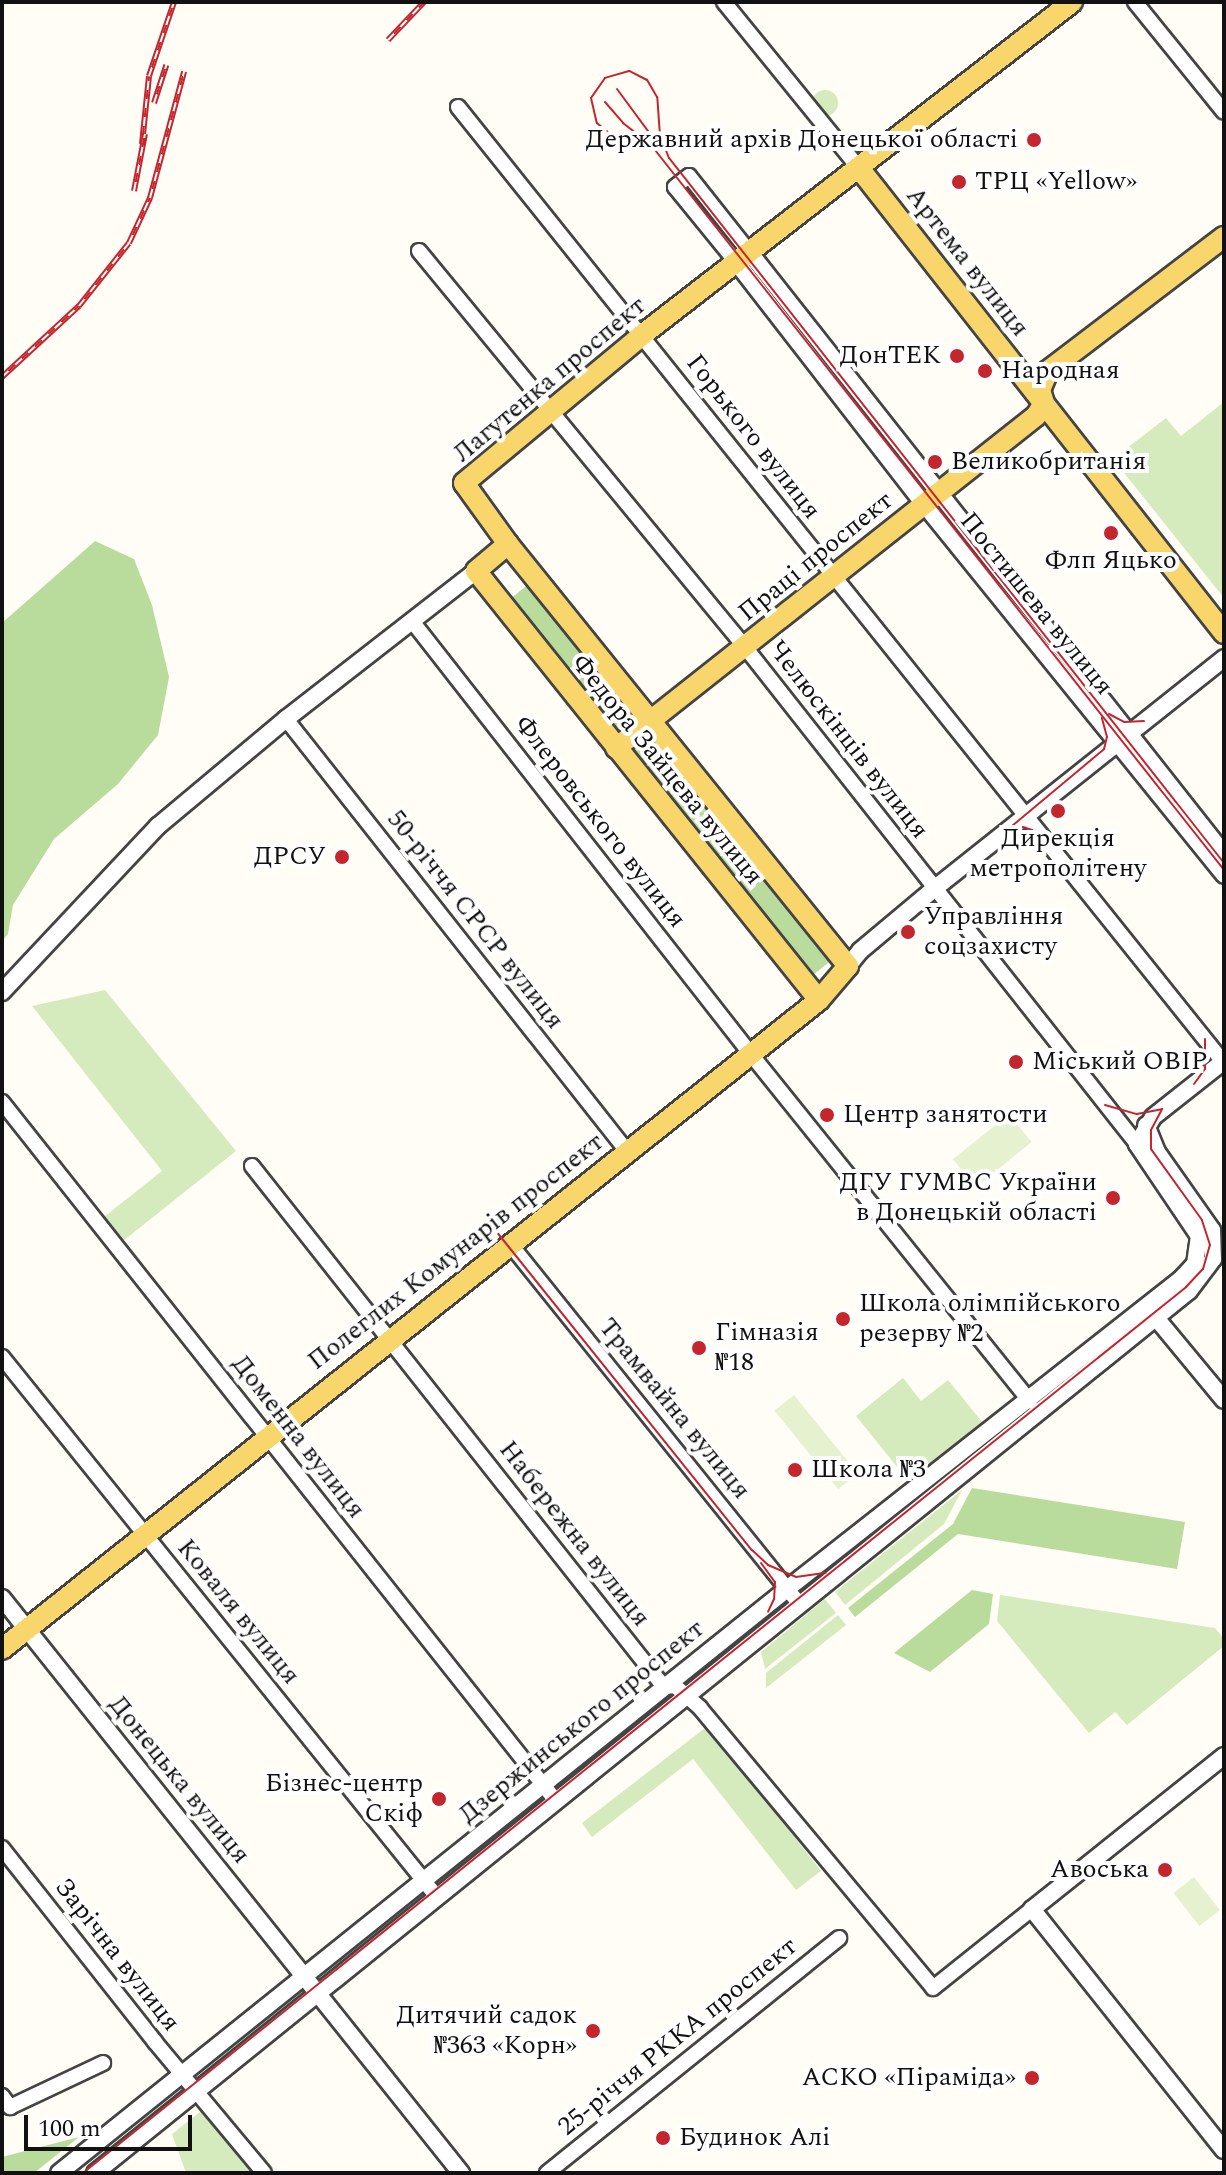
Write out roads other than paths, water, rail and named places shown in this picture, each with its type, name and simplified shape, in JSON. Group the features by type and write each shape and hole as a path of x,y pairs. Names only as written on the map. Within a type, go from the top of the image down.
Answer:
{"main road":[{"name":"Лагутенка проспект","path":"508,544 464,483 642,335 1072,2"},
{"name":"Артема вулиця","path":"859,168 1224,633"},
{"path":"1044,403 1040,390 1048,371 1224,237"},
{"name":"Праці проспект","path":"616,748 1036,416 1044,403"},
{"path":"476,571 508,544"},
{"name":"Федора Зайцева вулиця","path":"508,544 848,966"},
{"name":"Федора Зайцева вулиця","path":"476,571 819,1000"},
{"name":"Полеглих Комунарів проспект","path":"2,1649 626,1150 819,1000 848,966"}],"street":[{"name":"Артема вулиця","path":"724,2 859,168"},
{"path":"1135,2 1224,112"},
{"name":"Горького вулиця","path":"458,107 1024,817 1041,833 1224,1062"},
{"name":"Постишева вулиця","path":"743,258 675,187 689,176 743,258 932,498 1129,733 1224,854"},
{"name":"Челюскінців вулиця","path":"419,251 745,647 1137,1144"},
{"path":"2,992 158,826 286,719 476,571"},
{"name":"Флеровського вулиця","path":"412,621 750,1053"},
{"path":"1024,817 1224,658"},
{"name":"50-річчя СРСР вулиця","path":"286,719 626,1150"},
{"name":"Постишева вулиця","path":"1129,733 1224,875"},
{"name":"Полеглих Комунарів проспект","path":"848,966 934,889 1024,817"},
{"path":"750,1053 1030,1401"},
{"path":"1139,1315 1195,1264 1200,1245 1194,1226 1145,1161 1137,1144 1146,1125 1162,1109 1224,1062"},
{"name":"Доменна вулиця","path":"2,1102 556,1801"},
{"path":"1146,1125 1157,1152 1206,1218 1214,1244 1206,1271 1157,1319"},
{"name":"Набережна вулиця","path":"252,1166 664,1687 675,1686 700,1708 933,1988 1032,1909"},
{"name":"Трамвайна вулиця","path":"510,1244 800,1605"},
{"path":"1139,1315 1157,1319 1224,1400"},
{"name":"Дзержинського проспект","path":"59,2173 787,1589 1139,1315"},
{"name":"Дзержинського проспект","path":"95,2173 684,1696 1157,1319"},
{"name":"Коваля вулиця","path":"2,1357 437,1897"},
{"name":"Донецька вулиця","path":"2,1598 318,1993"},
{"path":"1224,1756 1032,1909 1224,2150"},
{"name":"Зарічна вулиця","path":"2,1848 155,2042 197,2090"},
{"name":"25-річчя РККА проспект","path":"547,2173 839,1938"},
{"path":"318,1993 461,2173"},
{"path":"2,2096 10,2107 103,2063"},
{"path":"197,2090 264,2173"}],"tram line":[{"path":"1224,863 669,158 660,136 657,97 647,80 629,71 605,78 591,98 597,123 609,133 655,150 1224,870"},
{"path":"617,89 659,146"},
{"path":"605,102 623,123 646,141"},
{"path":"1109,714 1124,722 1144,721"},
{"path":"1006,831 1104,749 1107,737 1102,718"},
{"path":"1006,831 1023,827 1041,833"},
{"path":"1194,1084 1205,1069 1205,1039"},
{"path":"1105,1105 1137,1114 1162,1109"},
{"path":"83,2173 1186,1287 1203,1269 1210,1245 1202,1220 1151,1149 1151,1130 1162,1109"},
{"path":"496,1231 752,1550 768,1565 796,1577 826,1573"},
{"path":"761,1563 775,1582 774,1599 768,1612"}],"railway":[{"path":"142,144 149,76 174,2"},
{"path":"388,40 424,2"},
{"path":"154,103 166,65"},
{"path":"2,377 79,306 129,243 150,198 184,72"},
{"path":"134,191 145,134"}],"place":[{"name":"Державний архів Донецької області","path":"1034,140"},
{"name":"ТРЦ «Yellow»","path":"959,182"},
{"name":"ДонТЕК","path":"957,356"},
{"name":"Народная","path":"985,371"},
{"name":"Великобританія","path":"935,462"},
{"name":"Флп Яцько","path":"1111,533"},
{"name":"Дирекція метрополітену","path":"1058,811"},
{"name":"ДРСУ","path":"342,857"},
{"name":"Управління соцзахисту","path":"908,932"},
{"name":"Міський ОВІР","path":"1016,1062"},
{"name":"Центр занятости","path":"827,1115"},
{"name":"ДГУ ГУМВС України в Донецькій області","path":"1113,1198"},
{"name":"Школа олімпійського резерву №2","path":"843,1319"},
{"name":"Гімназія №18","path":"699,1348"},
{"name":"Школа №3","path":"795,1470"},
{"name":"Бізнес-центр Скіф","path":"439,1799"},
{"name":"Авоська","path":"1165,1870"},
{"name":"Дитячий садок №363 «Корн»","path":"593,2031"},
{"name":"АСКО «Піраміда»","path":"1032,2078"},
{"name":"Будинок Алі","path":"663,2138"}]}
